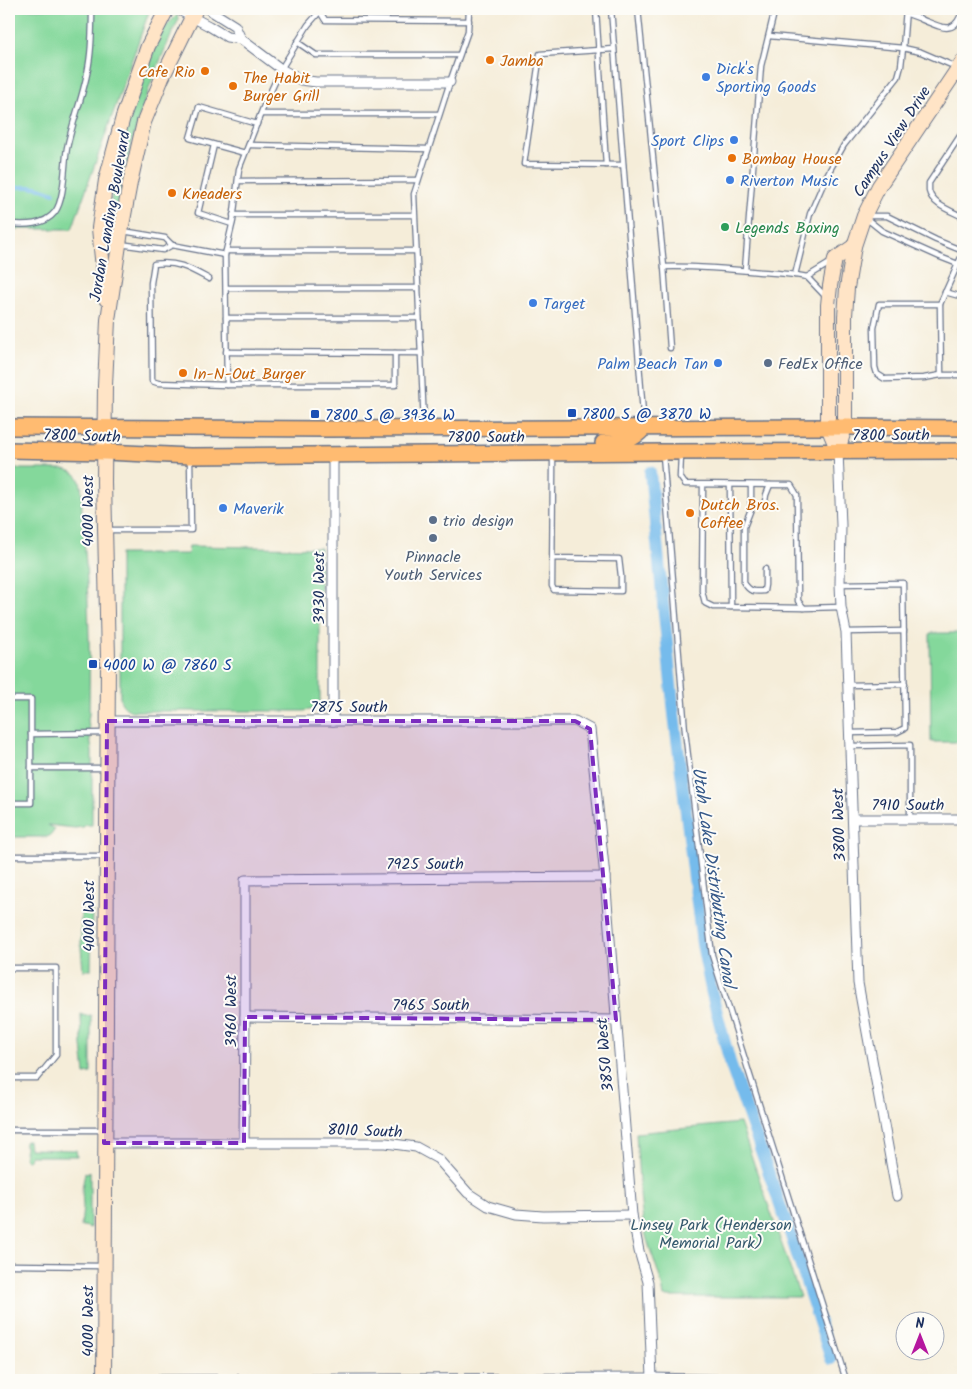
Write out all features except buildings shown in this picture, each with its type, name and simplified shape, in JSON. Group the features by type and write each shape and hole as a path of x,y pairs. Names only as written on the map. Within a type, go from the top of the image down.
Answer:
{"main road":[{"name":"Jordan Landing Boulevard","path":"105,452 108,320 99,228 106,180 123,117 145,55 167,9"},
{"name":"Jordan Landing Boulevard","path":"108,320 130,183 144,122 162,78 194,13"},
{"name":"Campus View Drive","path":"838,451 845,427 845,316 847,288 854,246 864,216 879,186 962,67"},
{"path":"838,451 828,427 830,286 835,259 854,246"},
{"name":"7800 South","path":"9,427 140,429 963,428"},
{"path":"553,452 555,445 565,442 618,443 637,437 644,428"},
{"name":"7800 South","path":"9,450 190,456 553,452 963,451"},
{"name":"4000 West","path":"104,1380 108,658 104,530 105,452"}],"street":[{"path":"177,9 194,13 209,26 227,37 241,39"},
{"path":"208,9 235,26 241,39 281,69 301,80 316,82 450,82"},
{"name":"3800 West","path":"838,451 840,584 841,607 846,632 858,983 897,1196"},
{"name":"3930 West","path":"333,454 333,721"},
{"name":"7875 South","path":"107,727 333,721 575,721 590,728"},
{"name":"3850 West","path":"590,728 605,877 632,1215 638,1251 648,1282 652,1378"},
{"name":"7910 South","path":"853,819 963,819"},
{"name":"7925 South","path":"245,880 605,877"},
{"name":"3960 West","path":"244,1143 245,880"},
{"name":"7965 South","path":"245,1017 616,1020"},
{"name":"8010 South","path":"104,1137 244,1143 386,1143 416,1148 438,1159 468,1193 488,1206 516,1214 543,1216 632,1215"},
{"path":"104,1380 652,1378 746,1380"}],"lane":[{"path":"9,224 28,225 43,221 54,214 58,208 73,124 89,63 92,9"},
{"path":"227,386 226,253 239,169 281,69 308,25 320,9 325,20 469,21"},
{"path":"424,429 414,194 468,31 470,9"},
{"path":"596,9 606,165"},
{"path":"611,9 644,428"},
{"path":"638,9 664,267 670,348"},
{"path":"745,270 761,66 775,9"},
{"path":"795,275 810,214 827,175 844,145 898,77 903,48 905,11 937,27 946,28 957,22 963,9"},
{"path":"768,36 903,48 921,52 962,67"},
{"path":"298,42 316,55 459,55"},
{"path":"614,49 540,54 524,164 623,165"},
{"path":"245,153 190,138 199,107 257,124"},
{"path":"261,114 439,114"},
{"path":"963,135 960,136 930,183 929,191 934,200 963,217"},
{"path":"214,145 198,212 232,224"},
{"path":"249,145 428,149"},
{"path":"238,182 418,180"},
{"path":"233,215 414,215"},
{"path":"864,216 887,216 963,252 940,304 942,375"},
{"path":"864,216 882,231 963,266"},
{"path":"121,238 163,250 172,245"},
{"path":"121,238 165,238 172,245 226,253 416,251"},
{"path":"664,267 690,266 807,277 821,270 835,259"},
{"path":"209,280 187,267 167,263 154,264 150,283 152,381 158,383 227,386 395,385 394,353"},
{"path":"807,277 829,301"},
{"path":"226,288 418,288"},
{"path":"945,292 963,297"},
{"path":"940,304 878,304 874,328 875,367 878,374 885,379 963,375"},
{"path":"226,318 419,318"},
{"path":"226,352 421,353"},
{"path":"552,558 619,559 622,576 621,591 554,590 552,586 552,558 553,452"},
{"path":"662,452 685,732 712,955 846,1380"},
{"path":"681,452 680,478 685,484 791,485 797,495 798,601 804,608"},
{"path":"104,530 192,530 190,456"},
{"path":"704,485 702,591 705,603 713,607 841,607"},
{"path":"730,485 731,607"},
{"path":"751,485 751,509 744,528 744,584 748,589 755,592 764,591 765,569"},
{"path":"765,501 770,485"},
{"path":"840,584 903,583 906,728 897,732 850,733"},
{"path":"846,632 904,631"},
{"path":"848,685 905,684"},
{"path":"9,699 31,699 31,803 9,803"},
{"path":"31,734 107,727"},
{"path":"850,746 910,745 910,819"},
{"path":"31,768 106,768"},
{"path":"9,856 106,856"},
{"path":"9,968 56,968 56,1054 37,1078 9,1078"},
{"path":"9,1130 104,1137"},
{"path":"13,1265 104,1266"}],"highlighted area":[{"path":"107,721 575,721 590,729 616,1020 245,1017 244,1143 104,1143"}],"green space":[{"path":"9,9 150,9 72,229 9,229"},
{"path":"177,15 179,19 150,86 133,137 123,181 110,260 109,219 114,174 125,129 164,28"},
{"path":"9,469 64,469 76,475 81,488 89,616 88,720 92,752 92,825 75,828 48,825 55,829 47,837 9,837"},
{"path":"189,546 320,548 320,701 314,709 304,711 132,711 123,705 120,698 120,554 188,554"},
{"path":"930,633 963,633 963,742 931,742"},
{"path":"81,909 87,911 92,909 91,970 83,970"},
{"path":"81,1014 85,1016 91,1015 91,1073 85,1074 82,1045"},
{"name":"Linsey Park (Henderson Memorial Park)","path":"740,1123 800,1297 664,1297 643,1222 636,1133"},
{"path":"26,1141 28,1141 29,1149 76,1150 77,1156 30,1156 29,1160 26,1160"},
{"path":"85,1172 90,1172 90,1228 81,1227 82,1189"}],"waterway":[{"path":"9,187 37,187 54,193"},
{"name":"Utah Lake Distributing Canal","path":"650,472 674,714 702,944 712,994 731,1066 788,1227 831,1359"}],"place":[{"name":"Jamba","path":"490,60"},
{"name":"Cafe Rio","path":"205,71"},
{"name":"Dick's Sporting Goods","path":"706,77"},
{"name":"The Habit Burger Grill","path":"233,86"},
{"name":"Sport Clips","path":"734,140"},
{"name":"Bombay House","path":"732,158"},
{"name":"Riverton Music","path":"730,180"},
{"name":"Kneaders","path":"172,193"},
{"name":"Legends Boxing","path":"725,227"},
{"name":"Target","path":"533,303"},
{"name":"Palm Beach Tan","path":"718,363"},
{"name":"FedEx Office","path":"768,363"},
{"name":"In-N-Out Burger","path":"183,373"},
{"name":"7800 S @ 3870 W","path":"572,413"},
{"name":"7800 S @ 3936 W","path":"315,414"},
{"name":"Maverik","path":"223,508"},
{"name":"Dutch Bros. Coffee","path":"690,513"},
{"name":"trio design","path":"433,520"},
{"name":"Pinnacle Youth Services","path":"433,538"},
{"name":"4000 W @ 7860 S","path":"93,664"}]}
